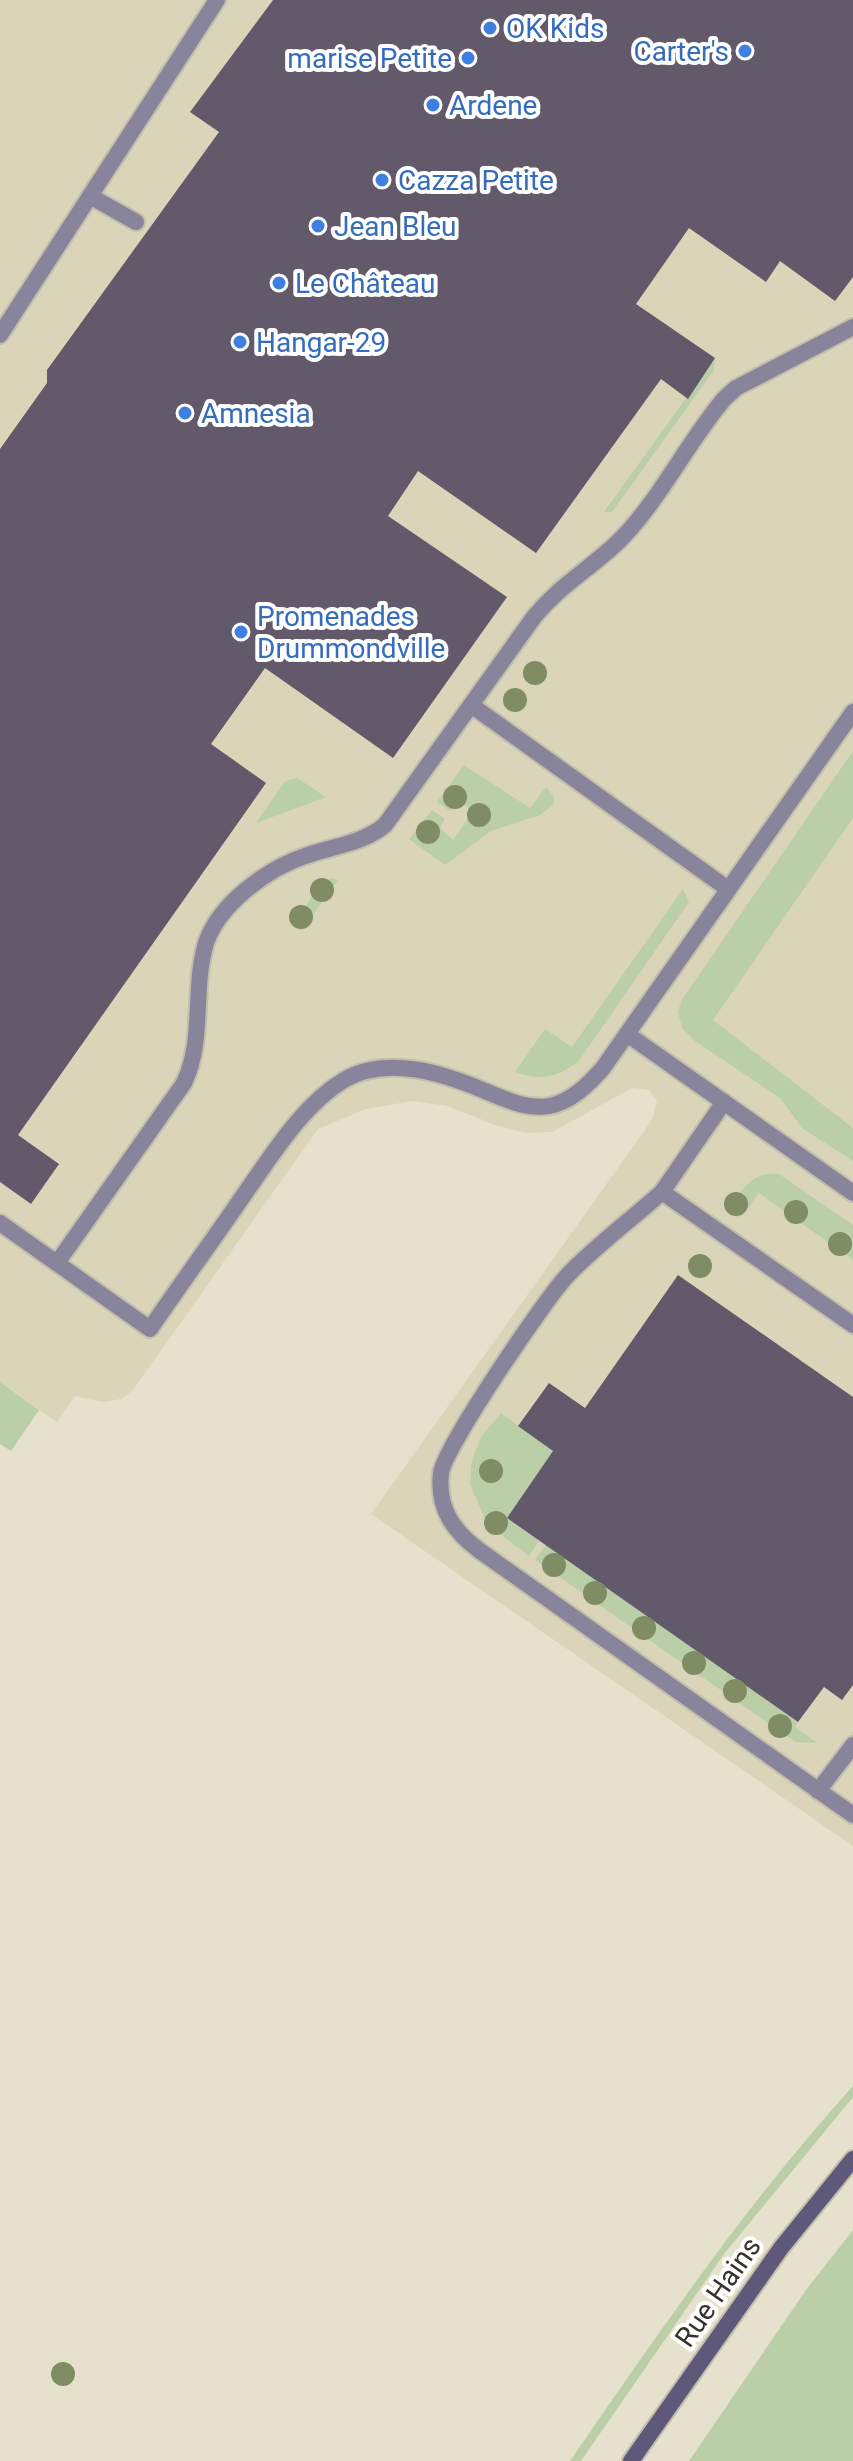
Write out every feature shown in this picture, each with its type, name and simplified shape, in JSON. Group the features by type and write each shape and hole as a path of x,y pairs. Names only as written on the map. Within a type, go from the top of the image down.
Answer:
{"street":[{"name":"Rue Hains","path":"631,2461 781,2248 853,2159"}],"lane":[{"path":"0,335 217,0"},
{"path":"90,196 136,222"},
{"path":"57,1263 177,1096 191,1069 200,969 212,928 235,900 287,863 365,839 385,825 555,592 614,545 635,522 724,399 736,388 853,327"},
{"path":"471,705 728,889"},
{"path":"0,1223 150,1329 268,1159 323,1097 344,1080 380,1068 426,1071 522,1105 549,1106 584,1088 627,1034 853,712"},
{"path":"627,1034 853,1193"},
{"path":"724,1102 662,1192 565,1278 463,1427 441,1471 445,1511 452,1526 480,1551 853,1815"},
{"path":"662,1192 853,1325"},
{"path":"818,1791 853,1745"}],"shaded area":[{"path":"0,0 853,0 853,1846 371,1514 652,1120 657,1101 649,1090 632,1088 552,1132 526,1133 495,1125 448,1106 413,1101 366,1109 318,1129 133,1390 121,1399 103,1402 75,1396 57,1422 0,1382"}],"green space":[{"path":"715,358 714,370 612,512 604,512"},
{"path":"853,751 853,818 713,1020 853,1128 853,1161 802,1128 780,1098 695,1041 682,1028 678,1012 681,1001"},
{"path":"464,765 530,808 546,787 554,797 553,805 540,815 491,831 445,865 409,839 432,810 445,819 440,828 453,840 473,811 458,801 450,811 437,802"},
{"path":"297,778 326,797 256,823 285,781"},
{"path":"331,878 338,880 302,930 295,927 295,922 321,883"},
{"path":"683,889 689,902 578,1062 548,1076 515,1072 545,1029 572,1047"},
{"path":"779,1174 853,1225 853,1260 759,1193 743,1215 737,1217 732,1213 730,1207 750,1182 762,1175"},
{"path":"0,1382 39,1410 11,1451 0,1444"},
{"path":"501,1413 553,1451 507,1518 539,1541 529,1556 487,1524 470,1484 472,1460 481,1437"},
{"path":"546,1545 798,1722 795,1727 817,1743 795,1742 535,1560"},
{"path":"853,2086 853,2097 724,2254 581,2461 570,2461 740,2222"},
{"path":"853,2230 853,2461 689,2461 806,2290"}],"building":[{"name":"Promenades Drummondville","path":"273,0 853,0 853,277 835,301 780,261 766,282 689,228 636,304 715,358 688,399 661,379 536,553 418,471 388,516 507,597 393,758 265,668 211,744 266,783 18,1135 59,1164 31,1204 0,1182 0,449 47,383 47,370 219,132 190,112"},
{"path":"678,1275 853,1397 853,1685 842,1700 824,1687 798,1722 507,1518 553,1451 518,1426 549,1383 585,1408"}],"place":[{"name":"OK Kids","path":"490,28"},
{"name":"Carter's","path":"745,51"},
{"name":"marise Petite","path":"468,58"},
{"name":"Ardene","path":"433,105"},
{"name":"Cazza Petite","path":"382,180"},
{"name":"Jean Bleu","path":"318,226"},
{"name":"Le Château","path":"279,283"},
{"name":"Hangar-29","path":"240,342"},
{"name":"Amnesia","path":"185,413"},
{"name":"Promenades Drummondville","path":"241,632"}]}
